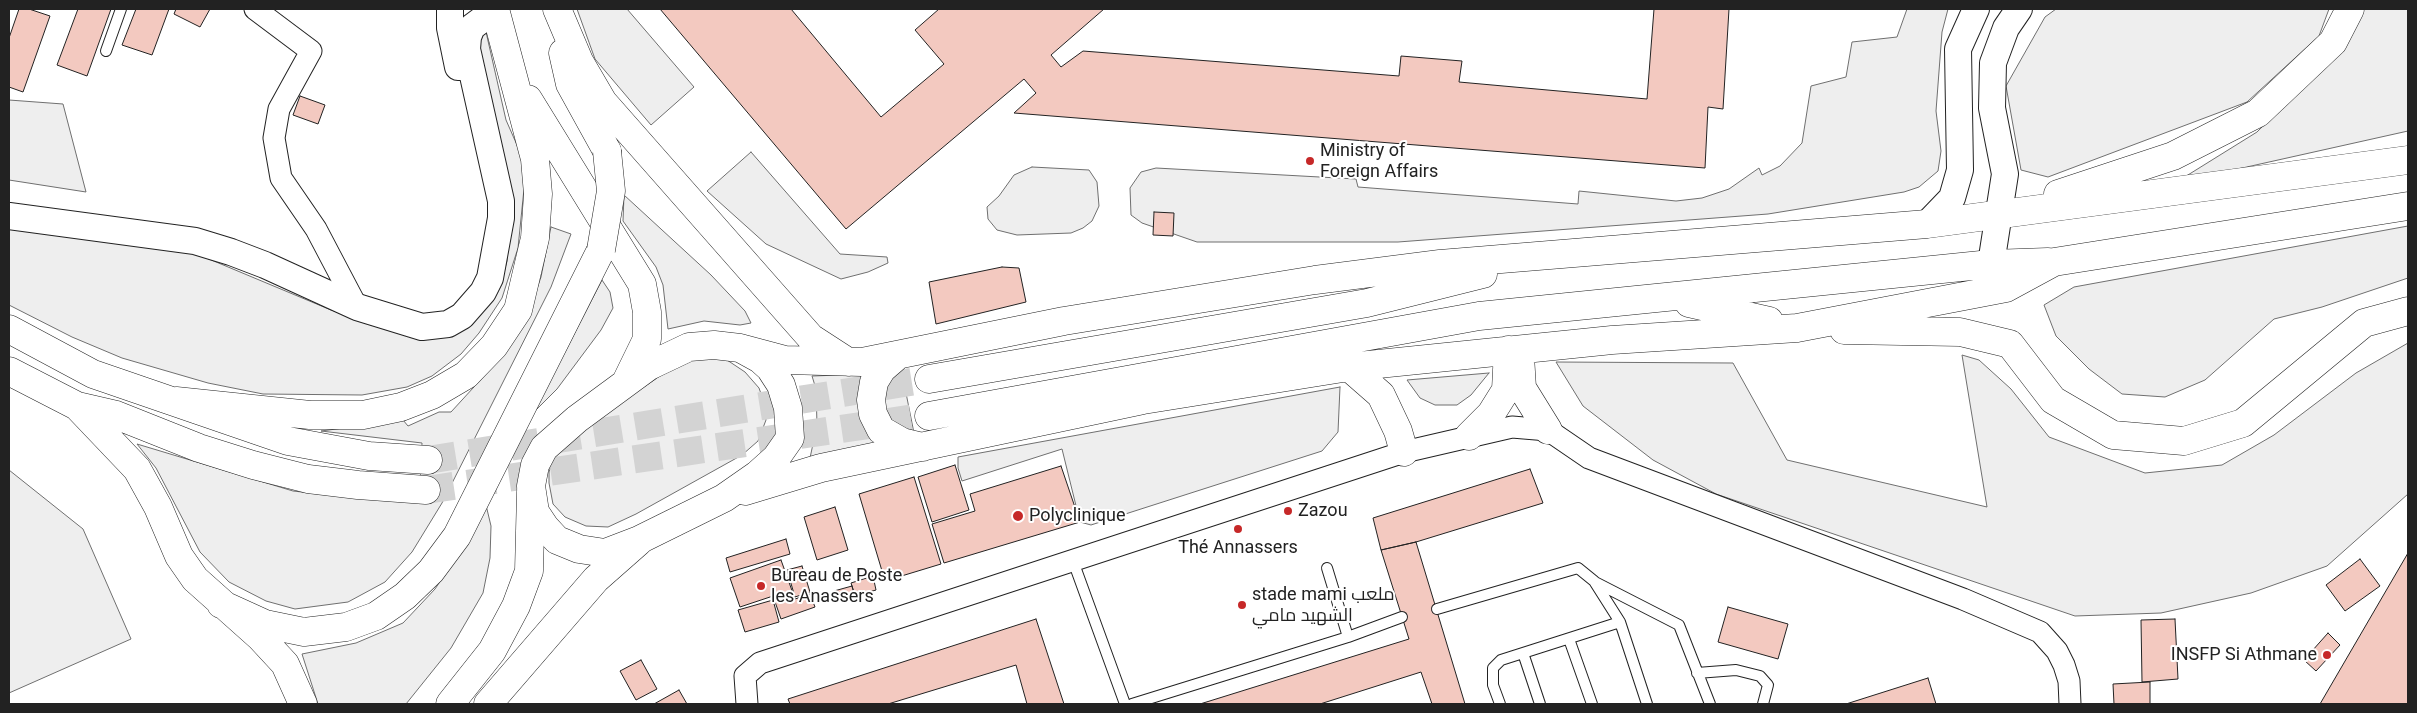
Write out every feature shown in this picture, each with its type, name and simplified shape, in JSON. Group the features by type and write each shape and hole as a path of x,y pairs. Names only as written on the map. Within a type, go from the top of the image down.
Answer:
{"main road":[{"path":"176,401 310,415 363,415 401,407 432,394 466,375 494,346 518,310 535,238 538,194 534,159 496,9"},
{"path":"221,604 264,624 304,632 346,627 376,616 405,596 431,570 457,536 601,250 611,191 607,151 570,84 555,9"},
{"path":"555,9 579,61 603,102 810,338 848,362"},
{"path":"1997,214 2173,156 2258,113 2333,42 2350,9"},
{"path":"512,69 538,118 642,284 647,312 647,339 625,384"},
{"path":"450,704 492,651 516,606 529,571 531,486 535,465 544,448 577,419 649,366 689,347 714,345 740,348 783,372 897,356 1064,321 1315,280 1440,264 1927,224 2408,160"},
{"path":"929,416 1479,316 1668,299 1991,264 2054,262 2408,206"},
{"path":"929,379 1367,302 1567,254"},
{"path":"1668,299 1797,328 2006,288 2054,262"},
{"path":"531,486 535,512 557,540 579,549 604,553 640,540 724,498 757,475 776,458 790,438 783,372 784,316 774,299"},
{"path":"724,498 821,468 1143,400 1348,367 1514,349 1797,328 1898,332 1960,332 2010,344 2053,400 2113,435 2184,441 2243,423 2364,323 2408,311"},
{"path":"9,329 93,374 288,441 369,456 428,460"},
{"path":"1514,349 1522,388 1548,430"},
{"path":"1469,436 1491,414 1506,390 1514,349"},
{"path":"897,356 882,369 874,382 871,400 873,414 881,430 902,442 923,447"},
{"path":"1348,367 1381,395 1398,431 1404,452"},
{"path":"9,371 77,406 116,415 199,448 253,465 308,479 375,487 426,490"},
{"path":"77,406 137,469 158,507 179,556 195,579 260,637 285,664 302,704"},
{"path":"488,704 596,579 640,540"}],"street":[{"path":"255,9 311,51 279,109 274,138 281,178 316,229 357,306"},
{"path":"450,9 450,28 488,205 495,251"},
{"path":"9,216 195,241 256,262 357,306 422,327 448,324 462,316 483,292 490,278 501,218 501,201 467,49 472,27 496,9"},
{"path":"1927,224 1952,198 1960,170 1958,49 1976,9"},
{"path":"1991,264 1997,214 2005,174 1992,108 1993,63 2006,28 2019,9"},
{"path":"747,704 745,676 760,663 1404,452 1512,427 1548,430 1589,458 1954,596 2040,632 2057,651 2064,665 2068,681 2070,704"}],"lane":[{"path":"106,51 121,9"},
{"path":"1073,561 1125,704"},
{"path":"1327,568 1348,637"},
{"path":"1436,609 1578,568 1594,581 1679,625 1710,704"},
{"path":"1594,581 1620,622 1647,704"},
{"path":"1132,704 1348,637 1402,617"},
{"path":"1500,704 1493,685 1493,668 1501,660 1620,622"},
{"path":"1569,638 1592,704"},
{"path":"1523,653 1540,704"},
{"path":"1697,673 1736,670 1760,676 1768,685 1763,704"}],"shaded area":[{"path":"577,9 627,9 694,87 651,125 595,59"},
{"path":"1907,9 1948,9 1942,32 1936,111 1941,151 1938,171 1919,187 1904,192 1768,214 1398,242 1197,242 1142,223 1131,215 1130,188 1141,172 1156,168 1356,179 1358,187 1578,204 1579,191 1676,201 1702,198 1729,189 1759,168 1762,175 1780,166 1802,143 1811,86 1846,77 1852,42 1897,37"},
{"path":"2056,9 2329,9 2319,36 2247,102 2048,177 2021,170 2006,86 2045,17"},
{"path":"2362,9 2408,9 2408,131 2175,183 2257,132 2346,44"},
{"path":"486,32 506,120 524,161 525,179 518,248 502,298 479,333 461,354 432,376 407,387 362,395 263,394 208,383 122,358 72,337 9,305 9,222 197,254 331,310 417,338 503,276 507,261 507,241 472,39"},
{"path":"9,100 63,104 86,192 9,180"},
{"path":"751,152 840,254 887,257 888,263 868,272 841,279 766,244 707,191"},
{"path":"1032,167 1089,170 1097,182 1099,206 1092,221 1083,228 1071,233 1017,235 997,230 988,219 987,207 999,196 1014,175"},
{"path":"624,195 711,275 745,311 751,323 740,325 704,321 668,329 663,285 656,267 623,221"},
{"path":"2408,226 2408,278 2322,307 2274,319 2205,380 2165,397 2122,394 2089,369 2056,336 2044,305 2074,287"},
{"path":"551,227 571,234 551,287 442,503 412,552 385,582 348,602 295,609 266,601 229,582 200,552 156,468 137,444 293,491 347,497 419,501 422,443 321,431 403,420 408,426 439,412 451,412 496,363 526,320 541,277"},
{"path":"602,280 610,292 613,308 601,330 557,389 534,412"},
{"path":"2408,343 2408,494 2327,566 2251,593 2161,613 2075,616 1716,494 1653,460 1583,406 1556,362 1733,363 1787,460 1987,507 1962,355 1979,360 2011,389 2049,437 2145,473 2222,465 2274,435 2356,373"},
{"path":"688,357 724,358 745,372 759,388 765,405 766,420 758,441 742,455 636,514 608,527 586,526 565,517 553,504 549,483 549,472 554,457 570,437"},
{"path":"901,368 914,433 883,415 882,383"},
{"path":"1489,373 1471,395 1457,405 1435,405 1420,398 1407,380"},
{"path":"869,374 883,442 810,458 817,425 816,389 812,376"},
{"path":"1340,387 1338,432 1322,451 1091,525 1080,522 1062,449 962,481 958,468 958,457"},
{"path":"9,470 83,529 131,639 9,693"},
{"path":"486,505 491,526 490,558 483,593 451,648 406,704 318,704 302,654 356,643 403,623 435,589 464,546"}],"building":[{"path":"19,9 29,9 50,16 23,92 9,87 9,38"},
{"path":"78,9 111,9 87,76 57,65"},
{"path":"136,9 169,9 152,55 122,45"},
{"path":"176,9 210,9 200,27 174,14"},
{"path":"660,9 791,9 881,117 944,64 915,30 939,9 1104,9 1051,55 1061,67 1083,51 1399,76 1401,56 1462,61 1459,82 1647,99 1654,9 1729,9 1723,109 1708,107 1705,168 1014,113 1036,93 1024,79 846,229"},
{"path":"300,96 325,105 318,124 293,115"},
{"path":"1154,212 1174,213 1173,236 1153,235"},
{"path":"1002,267 1019,268 1026,302 936,324 929,282"},
{"path":"955,465 969,510 932,522 918,477"},
{"name":"Polyclinique","path":"1061,466 1080,522 944,563 932,524 975,511 970,494"},
{"path":"1530,469 1543,503 1416,542 1381,550 1373,518"},
{"path":"914,477 941,564 885,581 859,494"},
{"path":"835,507 848,550 817,560 804,517"},
{"path":"786,539 790,554 730,572 726,558"},
{"path":"1416,542 1465,704 1432,704 1421,672 1320,704 1200,704 1409,639 1381,550"},
{"path":"2408,553 2408,704 2320,704"},
{"path":"2360,559 2380,586 2345,611 2326,585"},
{"name":"Bureau de Poste les Anassers","path":"781,560 795,599 810,594 815,607 781,619 773,596 740,607 730,578"},
{"path":"802,566 810,592 795,597 787,570"},
{"path":"873,576 876,590 855,596 851,583"},
{"path":"852,586 855,596 837,602 834,591"},
{"path":"773,600 779,622 745,632 738,610"},
{"path":"1728,607 1788,624 1778,659 1718,642"},
{"path":"1036,619 1064,704 1027,704 1016,665 888,704 790,704 788,699"},
{"path":"2175,619 2178,679 2142,682 2141,620"},
{"path":"2328,633 2340,645 2316,671 2304,660"},
{"path":"641,660 657,689 636,700 620,671"},
{"path":"1928,678 1936,704 1846,704"},
{"path":"2150,682 2150,704 2114,704 2113,684"},
{"path":"679,690 687,704 654,704"}],"tunnel":[{"path":"428,460 929,379"},
{"path":"426,490 929,416"}],"place":[{"name":"Ministry of Foreign Affairs","path":"1310,161"},
{"name":"Zazou","path":"1288,511"},
{"name":"Polyclinique","path":"1018,516"},
{"name":"Thé Annassers","path":"1238,529"},
{"name":"Bureau de Poste les Anassers","path":"761,586"},
{"name":"stade mami ملعب الشهيد مامي","path":"1242,605"},
{"name":"INSFP Si Athmane","path":"2327,655"}]}
